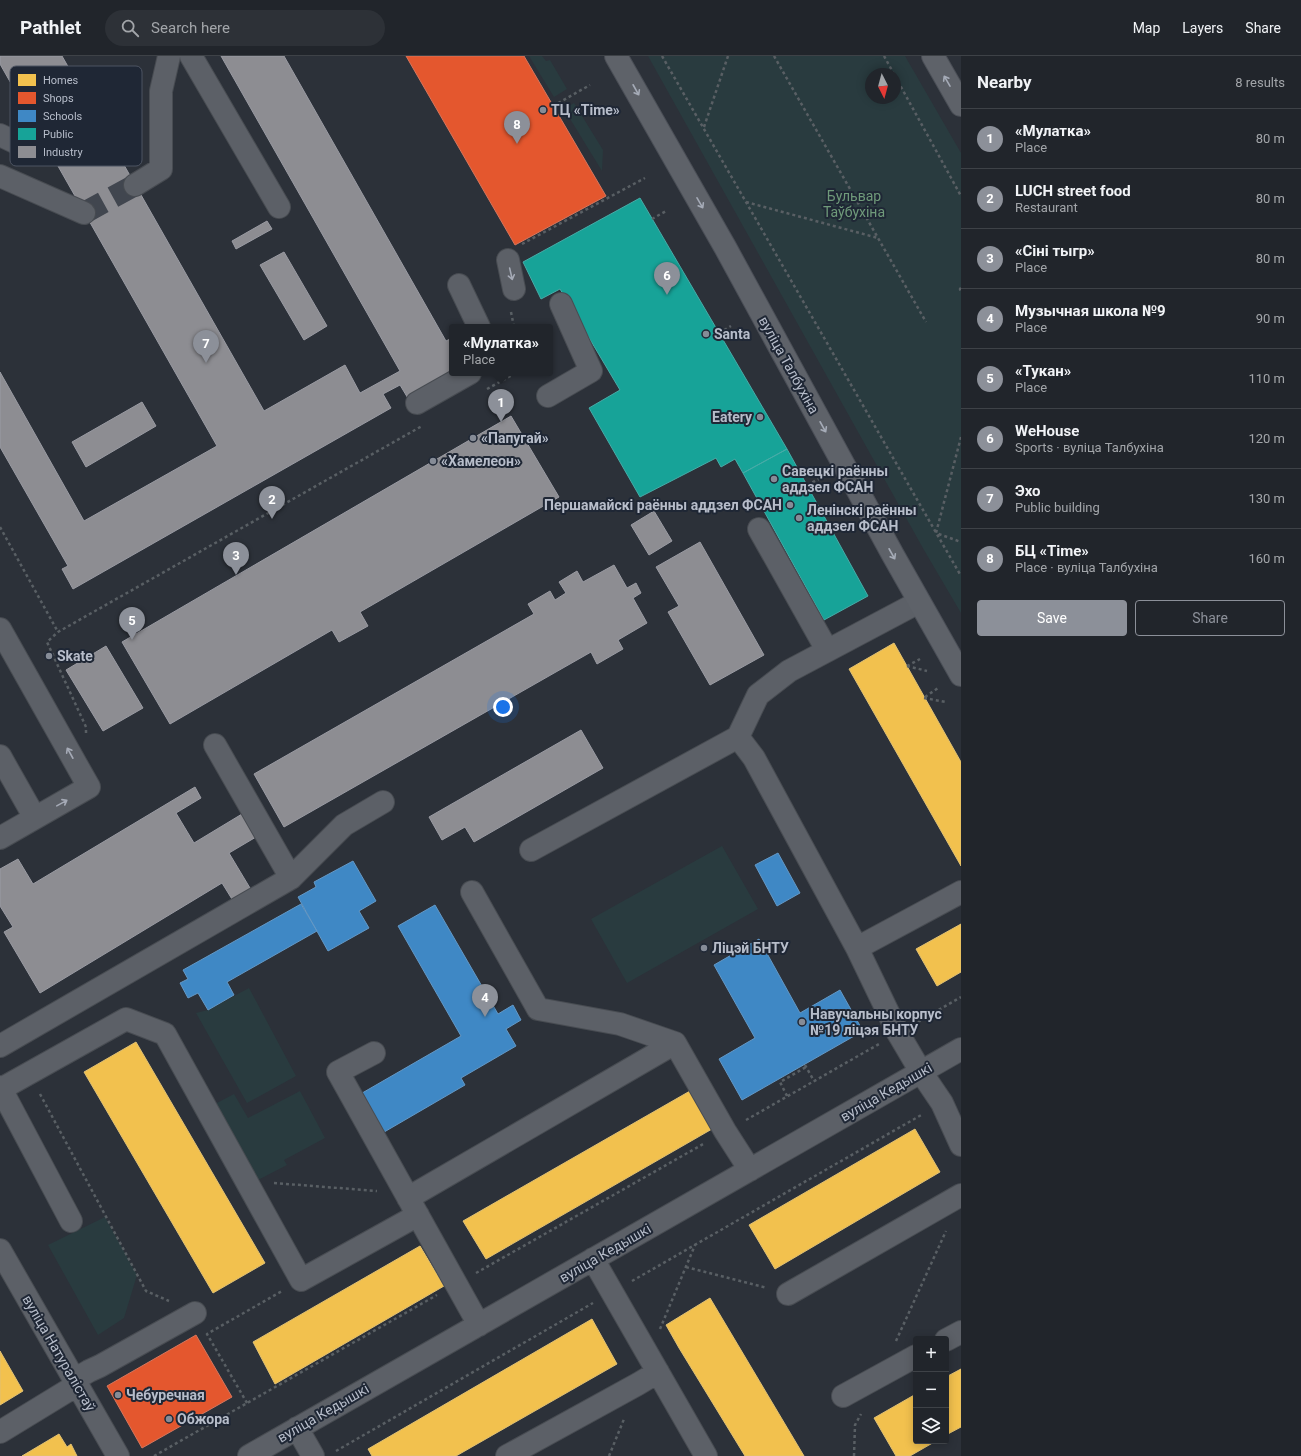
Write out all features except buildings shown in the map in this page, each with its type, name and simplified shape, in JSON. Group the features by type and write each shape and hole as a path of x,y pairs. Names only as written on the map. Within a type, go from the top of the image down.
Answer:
{"main road":[{"name":"вуліца Талбухіна","path":"616,56 725,247 919,602 961,675"},
{"path":"933,56 961,105"}],"street":[{"path":"135,185 162,169 161,91 169,56"},
{"path":"191,56 279,207"},
{"path":"0,135 10,140"},
{"path":"0,176 84,213"},
{"path":"512,253 512,297"},
{"path":"459,285 478,324"},
{"path":"548,396 591,371 561,304"},
{"path":"417,403 465,376"},
{"path":"759,529 827,650"},
{"path":"531,850 738,737 758,695 789,671 919,602"},
{"path":"0,629 89,787 0,838"},
{"path":"738,737 754,758 857,948 898,1033 921,1072 942,1103 961,1145"},
{"path":"215,745 292,878"},
{"path":"0,756 35,818"},
{"path":"0,1046 292,878 344,825 383,802"},
{"path":"472,892 538,1009 620,1024 675,1043 725,1131 750,1170"},
{"path":"857,948 961,892"},
{"path":"71,1221 0,1088 126,1019 165,1034 301,1280 410,1202 675,1043"},
{"name":"вуліца Кедышкі","path":"248,1456 961,1049"},
{"path":"374,1053 338,1072 479,1324"},
{"path":"788,1294 961,1195"},
{"name":"вуліца Натуралістаў","path":"0,1250 118,1456"},
{"path":"593,1260 706,1456"},
{"path":"0,1432 76,1383 89,1371 195,1313"},
{"path":"949,1338 961,1332"},
{"path":"843,1396 913,1358"},
{"path":"507,1456 658,1372"},
{"path":"297,1428 313,1456"}],"path":[{"path":"662,56 961,576"},
{"path":"704,128 728,56"},
{"path":"774,56 926,322"},
{"path":"884,56 891,68"},
{"path":"554,106 590,85"},
{"path":"901,86 961,196"},
{"path":"512,253 645,178"},
{"path":"746,201 878,238"},
{"path":"652,219 666,211"},
{"path":"961,288 961,292"},
{"path":"512,297 514,324"},
{"path":"719,333 731,326"},
{"path":"482,393 511,376"},
{"path":"86,734 86,727 47,642 58,632 426,424"},
{"path":"936,533 961,437"},
{"path":"807,485 819,479"},
{"path":"0,527 58,632"},
{"path":"936,533 961,542"},
{"path":"920,659 907,666 927,670"},
{"path":"938,688 924,698 946,702"},
{"path":"154,1456 961,997"},
{"path":"787,1096 780,1082 805,1066 814,1081"},
{"path":"39,1094 146,1291 195,1313"},
{"path":"334,1452 942,1103"},
{"path":"246,1180 410,1202"},
{"path":"880,1375 948,1227"},
{"path":"686,1267 788,1294"},
{"path":"248,1403 207,1334 301,1280"},
{"path":"854,1456 855,1425 862,1411"}],"green space":[{"path":"529,56 542,56 546,61 550,60 567,89 554,97"},
{"name":"Бульвар Таўбухіна","path":"648,56 905,56 961,153 961,613 924,550"},
{"path":"574,103 603,150 602,171 564,109"},
{"path":"722,846 758,909 627,983 591,919"},
{"path":"249,988 296,1076 247,1103 196,1013 208,1010"},
{"path":"300,1091 325,1138 284,1160 287,1165 256,1181 215,1104 234,1094 248,1118"},
{"path":"105,1217 137,1275 124,1318 98,1335 48,1245"}],"tunnel":[{"path":"84,213 135,185"}],"place":[{"name":"ТЦ «Time»","path":"543,110"},
{"name":"БЦ «Time»","path":"517,144"},
{"name":"WeHouse","path":"667,295"},
{"name":"Santa","path":"706,334"},
{"name":"Эхо","path":"206,363"},
{"name":"Eatery","path":"760,417"},
{"name":"«Мулатка»","path":"501,422"},
{"name":"«Папугай»","path":"473,438"},
{"name":"«Хамелеон»","path":"433,461"},
{"name":"Савецкі раённы аддзел ФСАН","path":"774,479"},
{"name":"Першамайскі раённы аддзел ФСАН","path":"790,505"},
{"name":"Ленінскі раённы аддзел ФСАН","path":"799,518"},
{"name":"LUCH street food","path":"272,519"},
{"name":"«Сіні тыгр»","path":"236,575"},
{"name":"«Тукан»","path":"132,640"},
{"name":"Skate","path":"49,656"},
{"name":"Ліцэй БНТУ","path":"704,948"},
{"name":"Музычная школа №9","path":"485,1017"},
{"name":"Навучальны корпус №19 ліцэя БНТУ","path":"802,1022"},
{"name":"Чебуречная","path":"118,1395"},
{"name":"Обжора","path":"169,1419"}]}
